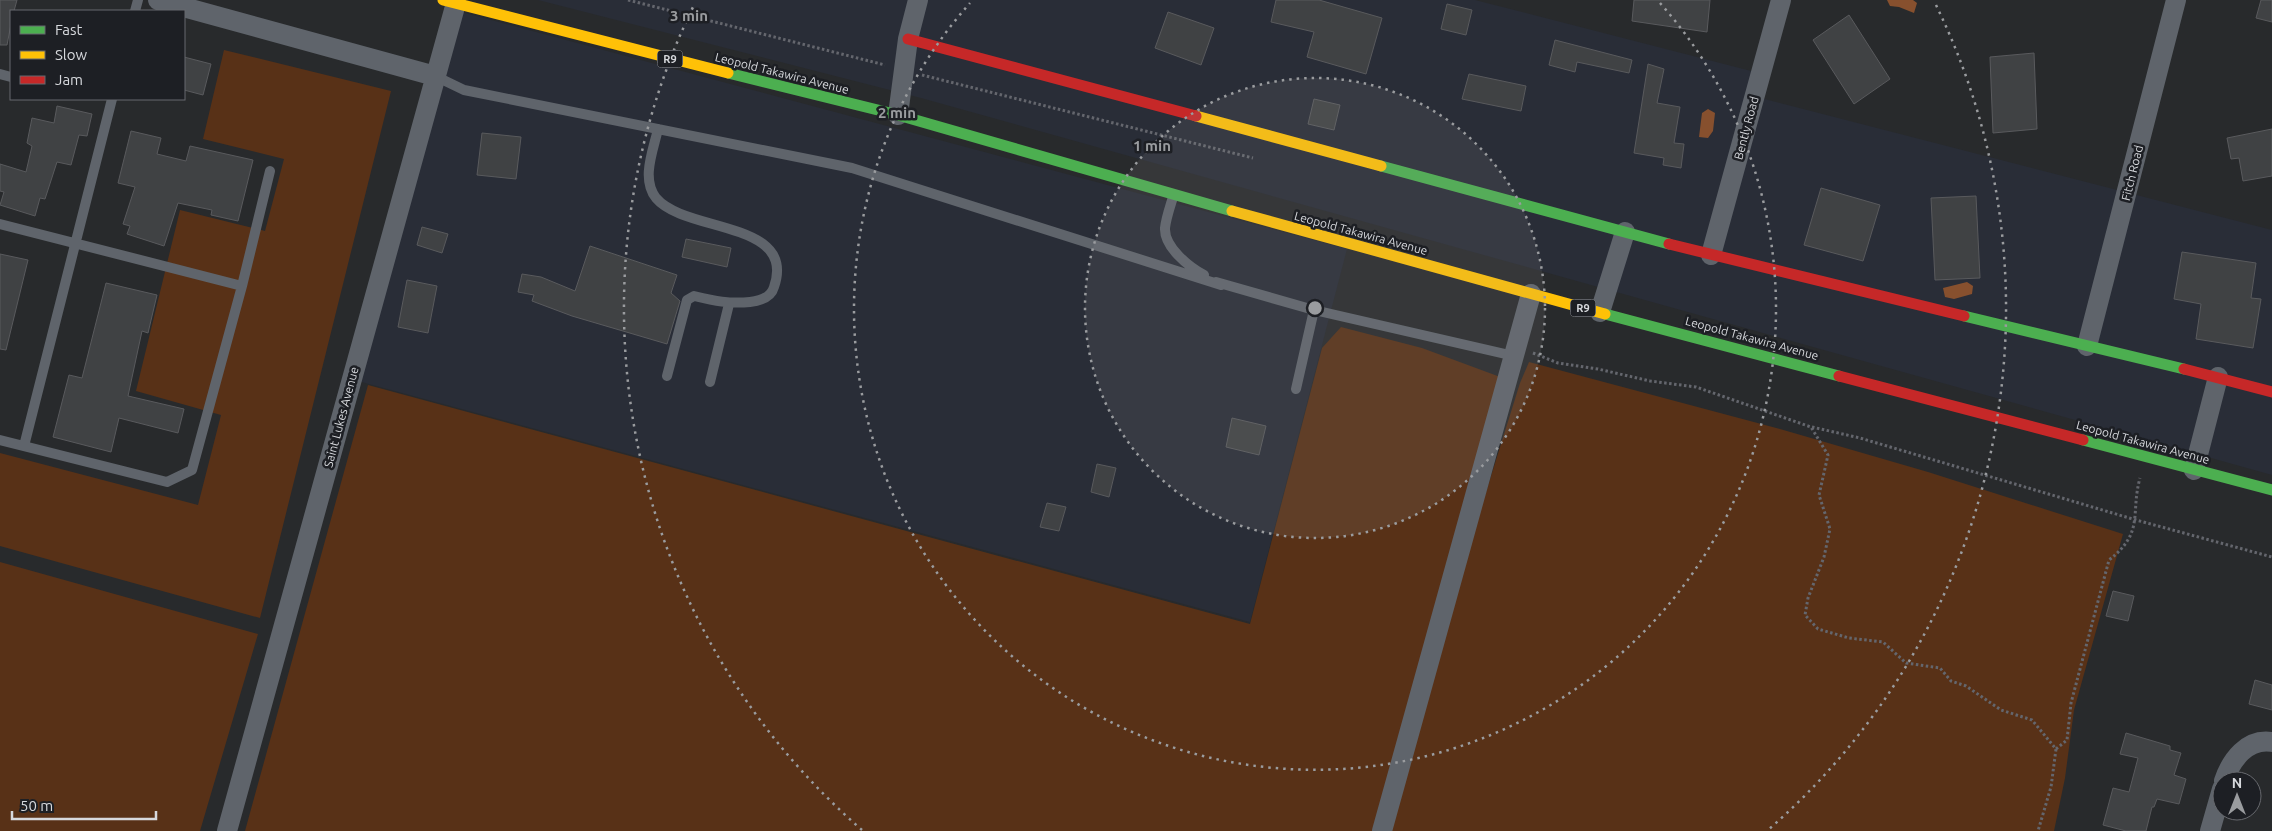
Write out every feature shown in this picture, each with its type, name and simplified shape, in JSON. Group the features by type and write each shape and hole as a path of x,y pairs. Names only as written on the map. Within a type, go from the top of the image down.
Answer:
{"main road":[{"name":"Leopold Takawira Avenue","path":"450,2 898,115 1173,196 1531,294 2272,490"},
{"path":"908,39 1711,255 2218,377 2272,392"}],"street":[{"path":"158,0 435,76"},
{"path":"898,115 908,39 918,0"},
{"name":"Bently Road","path":"1711,255 1781,0"},
{"name":"Fitch Road","path":"2087,346 2176,0"},
{"name":"Saint Lukes Avenue","path":"227,831 435,76 450,2"},
{"path":"1600,312 1625,232"},
{"path":"1382,831 1531,294"},
{"path":"2194,470 2218,377"},
{"path":"2228,771 2231,763 2248,746 2266,741 2272,742"}],"lane":[{"path":"435,76 464,90 852,168 1221,285 1314,310 1515,353"},
{"path":"24,446 112,100"},
{"path":"658,129 648,175 648,186 657,199 675,213 704,220 761,241 774,252 778,268 774,290 761,301 729,304 694,296 687,300 667,376"},
{"path":"0,440 167,482 192,470 242,286 270,171"},
{"path":"1173,196 1165,230 1170,246 1194,270 1221,285"},
{"path":"0,224 242,286"},
{"path":"710,382 729,304"},
{"path":"1296,389 1314,310"}],"path":[{"path":"1515,353 1650,381 1696,387 1811,427 1860,438 2136,520 2272,557"},
{"path":"1811,427 1828,455 1819,495 1830,529 1824,557 1808,598 1805,615 1818,629 1849,638 1884,642 1906,663 1940,668 1951,681 1966,686 2002,710 2032,720 2056,749"},
{"path":"2038,831 2051,787 2056,749 2068,740 2071,703 2109,560 2124,548 2136,520 2138,486 2146,457"}],"shaded area":[{"path":"538,0 1475,0 1759,73 1753,96 2272,230 2272,475 921,98"},
{"path":"1887,0 1913,0 1917,3 1914,13 1899,7 1890,6"},
{"path":"461,12 1347,249 1250,622 358,381"},
{"path":"224,50 391,91 260,618 0,546 0,453 198,505 221,415 136,391 180,210 265,231 284,159 203,139"},
{"path":"1708,109 1715,113 1713,131 1708,138 1699,137 1702,113"},
{"path":"1967,282 1973,286 1972,294 1954,299 1945,297 1943,288"},
{"path":"1341,327 1422,348 1503,378 1373,831 245,831 368,385 1250,624 1322,348"},
{"path":"1529,362 1780,429 1928,472 2123,534 2074,710 2065,778 2054,831 1389,831 1481,508 1520,383"},
{"path":"0,562 258,634 200,831 0,831"}],"building":[{"path":"0,0 17,0 14,10 10,10 10,29 7,45 0,45"},
{"path":"1276,0 1319,0 1382,18 1366,74 1307,57 1314,32 1271,22"},
{"path":"1634,0 1710,0 1707,32 1632,21"},
{"path":"2261,0 2272,0 2272,22 2256,18"},
{"path":"1447,4 1472,10 1466,35 1441,29"},
{"path":"1168,12 1214,28 1201,65 1155,48"},
{"path":"1849,15 1890,79 1854,104 1813,40"},
{"path":"1555,40 1632,60 1629,73 1577,62 1575,72 1549,65"},
{"path":"2034,53 2037,129 1993,133 1990,57"},
{"path":"185,57 211,64 203,95 185,90"},
{"path":"1648,64 1664,69 1657,103 1680,107 1674,143 1684,144 1681,168 1663,165 1664,158 1634,153"},
{"path":"1469,74 1526,86 1521,111 1462,99"},
{"path":"1314,99 1340,105 1334,130 1308,124"},
{"path":"57,106 92,114 87,136 79,135 71,165 57,162 45,199 40,198 35,216 0,205 4,192 0,191 0,164 26,172 32,146 27,143 32,118 54,123"},
{"path":"2272,129 2272,176 2243,181 2239,158 2231,159 2227,138"},
{"path":"131,131 161,138 157,154 186,161 190,146 253,160 238,221 211,215 212,210 178,203 164,246 127,234 130,226 123,224 135,187 118,183"},
{"path":"482,133 521,137 516,179 477,175"},
{"path":"1821,188 1880,205 1863,261 1804,245"},
{"path":"1976,196 1980,278 1935,280 1931,198"},
{"path":"422,227 448,234 442,253 417,245"},
{"path":"686,239 731,248 727,267 682,257"},
{"path":"590,246 677,275 671,293 680,301 667,344 572,316 532,301 534,295 518,292 522,274 541,277 575,291"},
{"path":"2182,252 2256,263 2251,298 2261,299 2253,348 2196,339 2201,304 2174,299"},
{"path":"0,254 28,260 6,350 0,349"},
{"path":"407,280 437,286 428,333 398,327"},
{"path":"106,283 157,295 148,333 142,331 128,396 184,409 178,433 119,418 111,452 53,437 69,375 82,378"},
{"path":"1232,418 1266,426 1259,455 1226,447"},
{"path":"1097,464 1116,468 1109,497 1091,492"},
{"path":"1047,503 1066,507 1059,531 1040,527"},
{"path":"2113,591 2134,596 2128,621 2106,616"},
{"path":"2255,680 2272,685 2272,710 2249,704"},
{"path":"2126,733 2170,746 2170,750 2181,753 2174,775 2186,779 2179,804 2157,799 2154,807 2152,807 2146,831 2126,831 2103,825 2113,788 2129,792 2138,758 2120,754"}],"traffic: fast":[{"path":"728,73 898,115 1232,211"},
{"path":"1381,166 1669,244"},
{"path":"1605,314 1839,376"},
{"path":"1964,316 2184,369"},
{"path":"2083,440 2272,490"}],"traffic: slow":[{"path":"443,0 728,73"},
{"path":"1196,116 1381,166"},
{"path":"1232,211 1605,314"}],"traffic: jam":[{"path":"908,39 1196,116"},
{"path":"1669,244 1964,316"},
{"path":"2184,369 2272,392"},
{"path":"1839,376 2083,440"}]}
